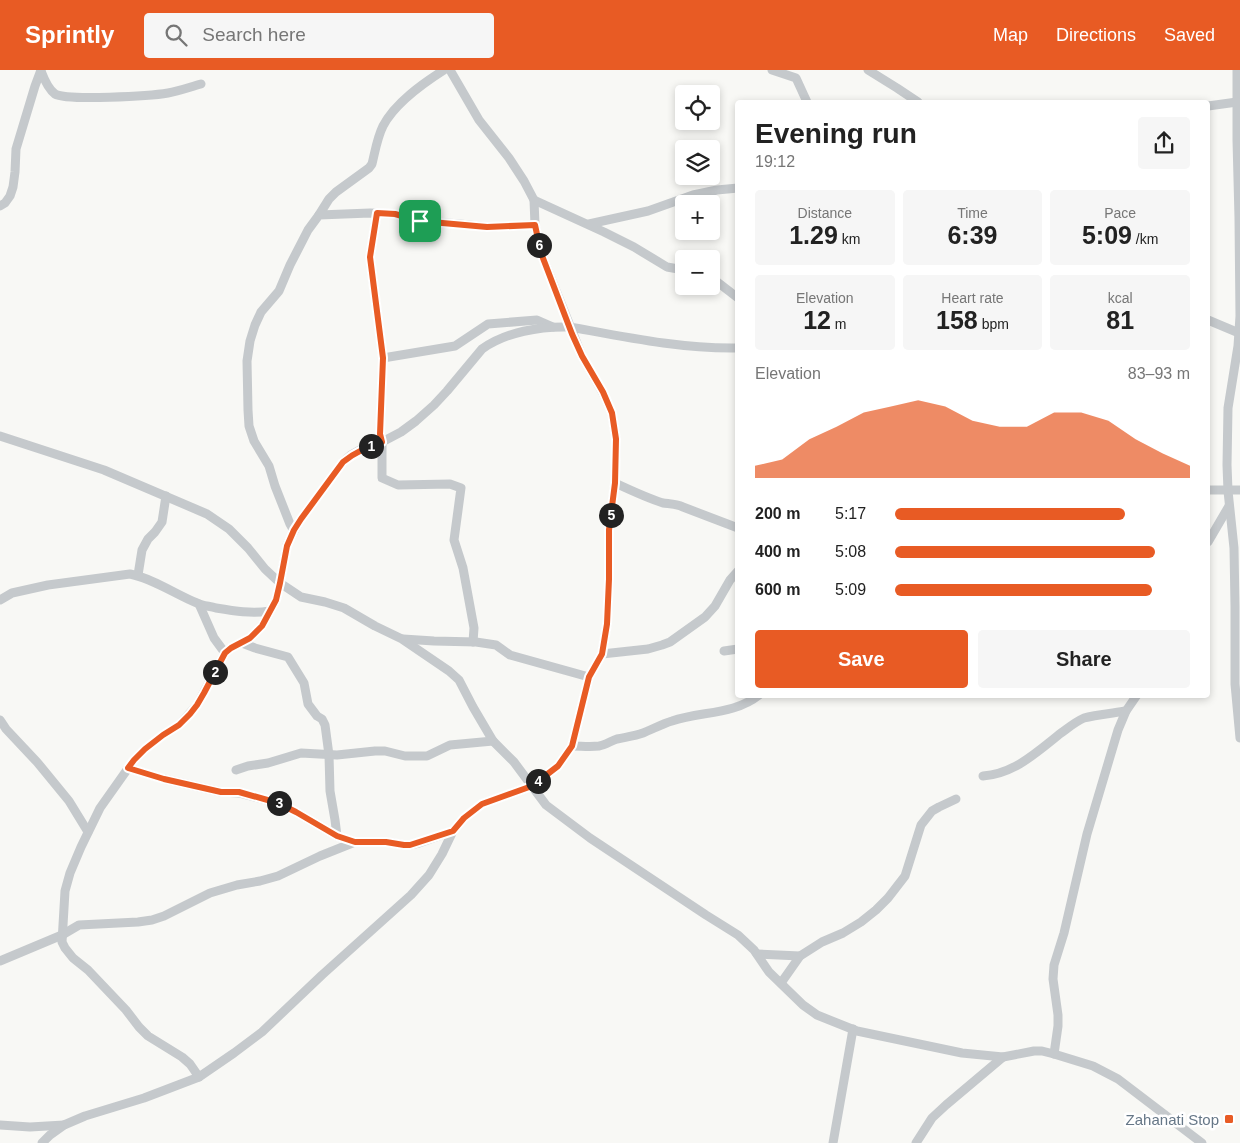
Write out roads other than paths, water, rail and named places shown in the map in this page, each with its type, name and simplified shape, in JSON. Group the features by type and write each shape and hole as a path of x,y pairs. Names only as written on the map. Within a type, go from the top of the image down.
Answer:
{"street":[{"path":"294,530 275,486 269,466 254,441 250,426 247,361 255,325 261,312 279,291 290,264 308,230 329,199 370,168 380,134 389,117 413,92 444,70"},
{"path":"42,1143 64,1125 85,1116 144,1098 199,1076 234,1053 262,1032 411,895 429,875 453,831 464,818 482,804 532,786 558,766 572,746 589,677 602,654 607,624 609,530 615,483 616,439 612,413 603,392 582,356 541,253 535,225 534,200 509,158 479,120 450,70"},
{"path":"772,70 796,78 806,100"},
{"path":"868,70 915,100"},
{"path":"1236,70 1240,294 1239,333 1228,408 1228,491 1234,548 1234,684 1240,738"},
{"path":"41,71 45,82 56,94 73,97 154,95 182,90 201,84"},
{"path":"0,206 10,196 13,187 16,149 41,71"},
{"path":"1210,106 1237,102"},
{"path":"589,224 648,211 693,195 735,188"},
{"path":"534,200 589,224 634,247 666,267 675,268"},
{"path":"319,215 377,213 395,214 420,221 487,227 535,225"},
{"path":"377,213 370,257 383,358 380,434 382,442 382,478 398,485 450,484 462,488 454,540 462,568 474,628 473,642"},
{"path":"720,284 735,296"},
{"path":"383,358 455,346 488,324 537,320 553,327"},
{"path":"1210,321 1239,333"},
{"path":"199,1076 182,1057 148,1036 88,970 69,953 62,942 65,891 70,873 100,808 128,768 145,749 179,725 190,714 204,693 225,653 250,638 262,626 276,600 287,546 301,519 343,462 360,450 382,442 401,432 434,405 482,349 500,339 521,332 553,327 570,327 648,342 735,348"},
{"path":"0,436 104,470 208,514 229,529 280,583 301,597 344,608 402,639 449,671 459,680 494,741 514,762 546,805 590,838 738,936 756,954 769,972 803,1005 817,1015 853,1029 962,1053 1003,1057 1034,1051 1054,1054 1093,1066 1118,1079 1202,1143"},
{"path":"615,483 664,503 675,504 735,527"},
{"path":"1210,490 1240,490"},
{"path":"138,576 142,550 148,539 162,522 166,496"},
{"path":"1210,539 1229,506"},
{"path":"0,600 12,593 48,585 130,574 170,589 199,604 237,612 256,613 270,611"},
{"path":"602,654 648,649 670,642 710,612 735,574"},
{"path":"199,604 214,638 225,653"},
{"path":"402,639 473,642 496,645 510,655 589,677"},
{"path":"242,643 288,657 304,682 308,704 316,716 324,721 329,755 330,791 337,836"},
{"path":"724,651 735,649"},
{"path":"572,746 600,746 689,716 718,712 740,706 755,698"},
{"path":"1054,1054 1058,1015 1053,970 1064,933 1087,834 1118,730 1126,711 1135,698"},
{"path":"983,776 1001,774 1012,769 1070,726 1084,718 1126,711"},
{"path":"0,720 6,730 37,762 69,801 88,832"},
{"path":"236,770 301,753 329,755 375,751 405,756 426,756 450,745 494,741"},
{"path":"128,768 164,779 221,792 239,792 278,803 337,836 355,842 386,842 410,845 453,831"},
{"path":"781,983 800,956 822,942 843,933 861,922 888,898 905,876 921,825 932,811 956,799"},
{"path":"0,961 62,935 82,924 138,922 164,916 210,893 278,876 355,842"},
{"path":"756,954 800,956"},
{"path":"833,1143 853,1029"},
{"path":"916,1143 932,1118 1003,1057"},
{"path":"0,1125 30,1127 64,1125"}],"place":[{"name":"Zahanati Stop","path":"1229,1119"}]}
